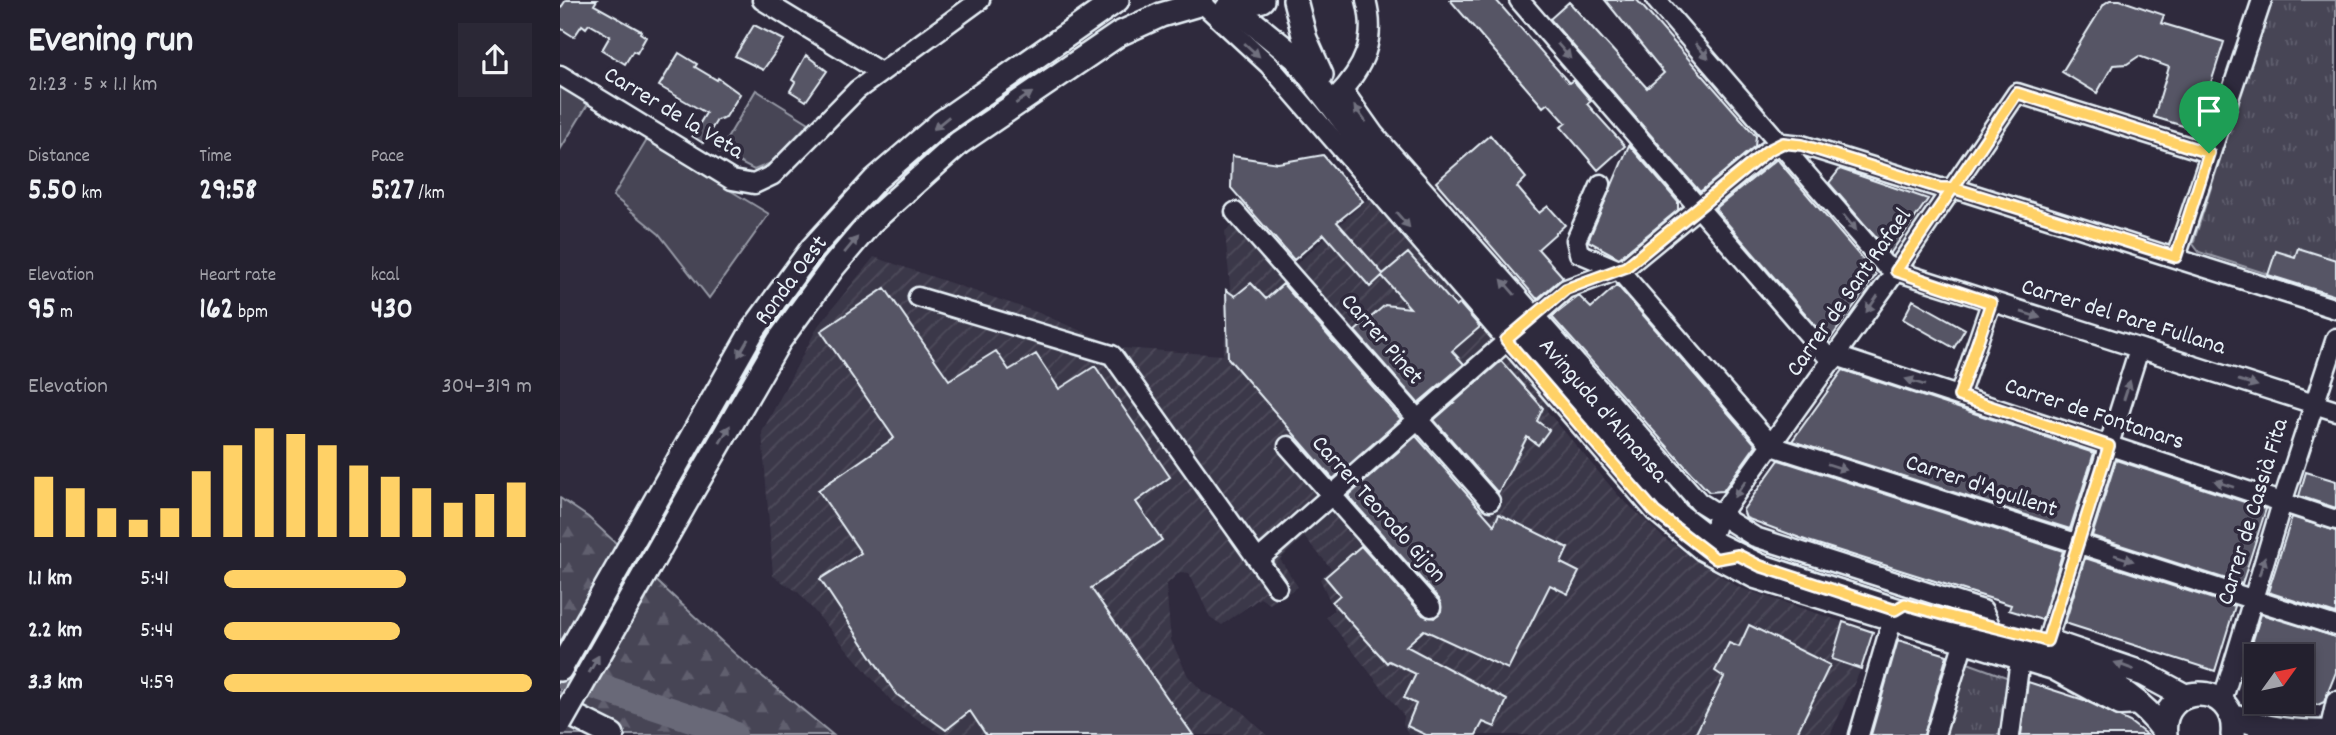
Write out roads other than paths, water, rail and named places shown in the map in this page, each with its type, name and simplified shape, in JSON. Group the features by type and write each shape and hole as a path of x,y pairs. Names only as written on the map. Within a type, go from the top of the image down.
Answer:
{"street":[{"path":"762,0 880,72 980,0"},
{"name":"Ronda Oest","path":"560,669 753,330 812,249 846,209 941,122 1116,0"},
{"path":"1200,1 1218,8 1236,9 1262,0"},
{"name":"Avinguda d'Almansa","path":"1295,0 1305,39 1368,152 1520,328 1625,459 1676,514 1717,545 1732,563 1760,566 1963,644 2082,670 2142,705 2165,733"},
{"path":"1519,0 1834,359"},
{"path":"1656,0 1783,143 1884,264 1896,271"},
{"path":"2176,257 2262,0"},
{"name":"Avinguda d'Almansa","path":"1200,1 1269,65 1520,328 1717,521"},
{"name":"Ronda Oest","path":"560,723 779,341 833,267 879,214 959,143 1119,34 1152,18 1200,1"},
{"path":"1337,99 1357,73 1368,51 1371,33 1367,1"},
{"name":"Avinguda d'Almansa","path":"1236,9 1287,48 1337,99"},
{"name":"Carrer de la Veta","path":"560,75 732,180 747,184 763,181 782,166 841,104 880,72"},
{"name":"Carrer de Sant Rafael","path":"1717,521 1896,271 2017,93 2209,153"},
{"path":"1259,559 1520,328 1577,283 1619,270 1767,151 1783,143 1802,145 1940,188 1953,188 2336,309"},
{"path":"1601,184 1575,246 1583,256 1619,270 1772,446"},
{"name":"Carrer Pinet","path":"1235,212 1490,500"},
{"name":"Carrer del Pare Fullana","path":"1896,271 2336,411"},
{"path":"918,297 1112,355 1277,587"},
{"path":"1959,396 1991,303"},
{"name":"Carrer de Cassià Fita","path":"2229,717 2252,599 2336,338"},
{"path":"2047,641 2076,542 2140,349"},
{"name":"Carrer de Fontanars","path":"1834,359 1959,396 2336,520"},
{"name":"Carrer Teorodo Gijon","path":"1288,446 1431,607"},
{"name":"Carrer d'Agullent","path":"1772,446 2336,626"},
{"name":"Avinguda d'Almansa","path":"1625,459 1765,554 2133,669 2185,696"},
{"path":"1717,521 1718,538 1732,563"},
{"path":"1859,735 1893,616 1905,604 1962,621 1983,622"},
{"name":"Avinguda d'Almansa","path":"1893,616 2021,655 2038,666 2073,679 2120,706 2142,705"},
{"path":"1935,735 1963,644"},
{"path":"2010,735 2021,655"},
{"path":"2165,733 2169,710 2185,696 2205,694 2229,717 2274,730 2334,720"},
{"path":"560,709 612,735"}],"waterway":[{"path":"560,674 718,727 733,735"}]}
